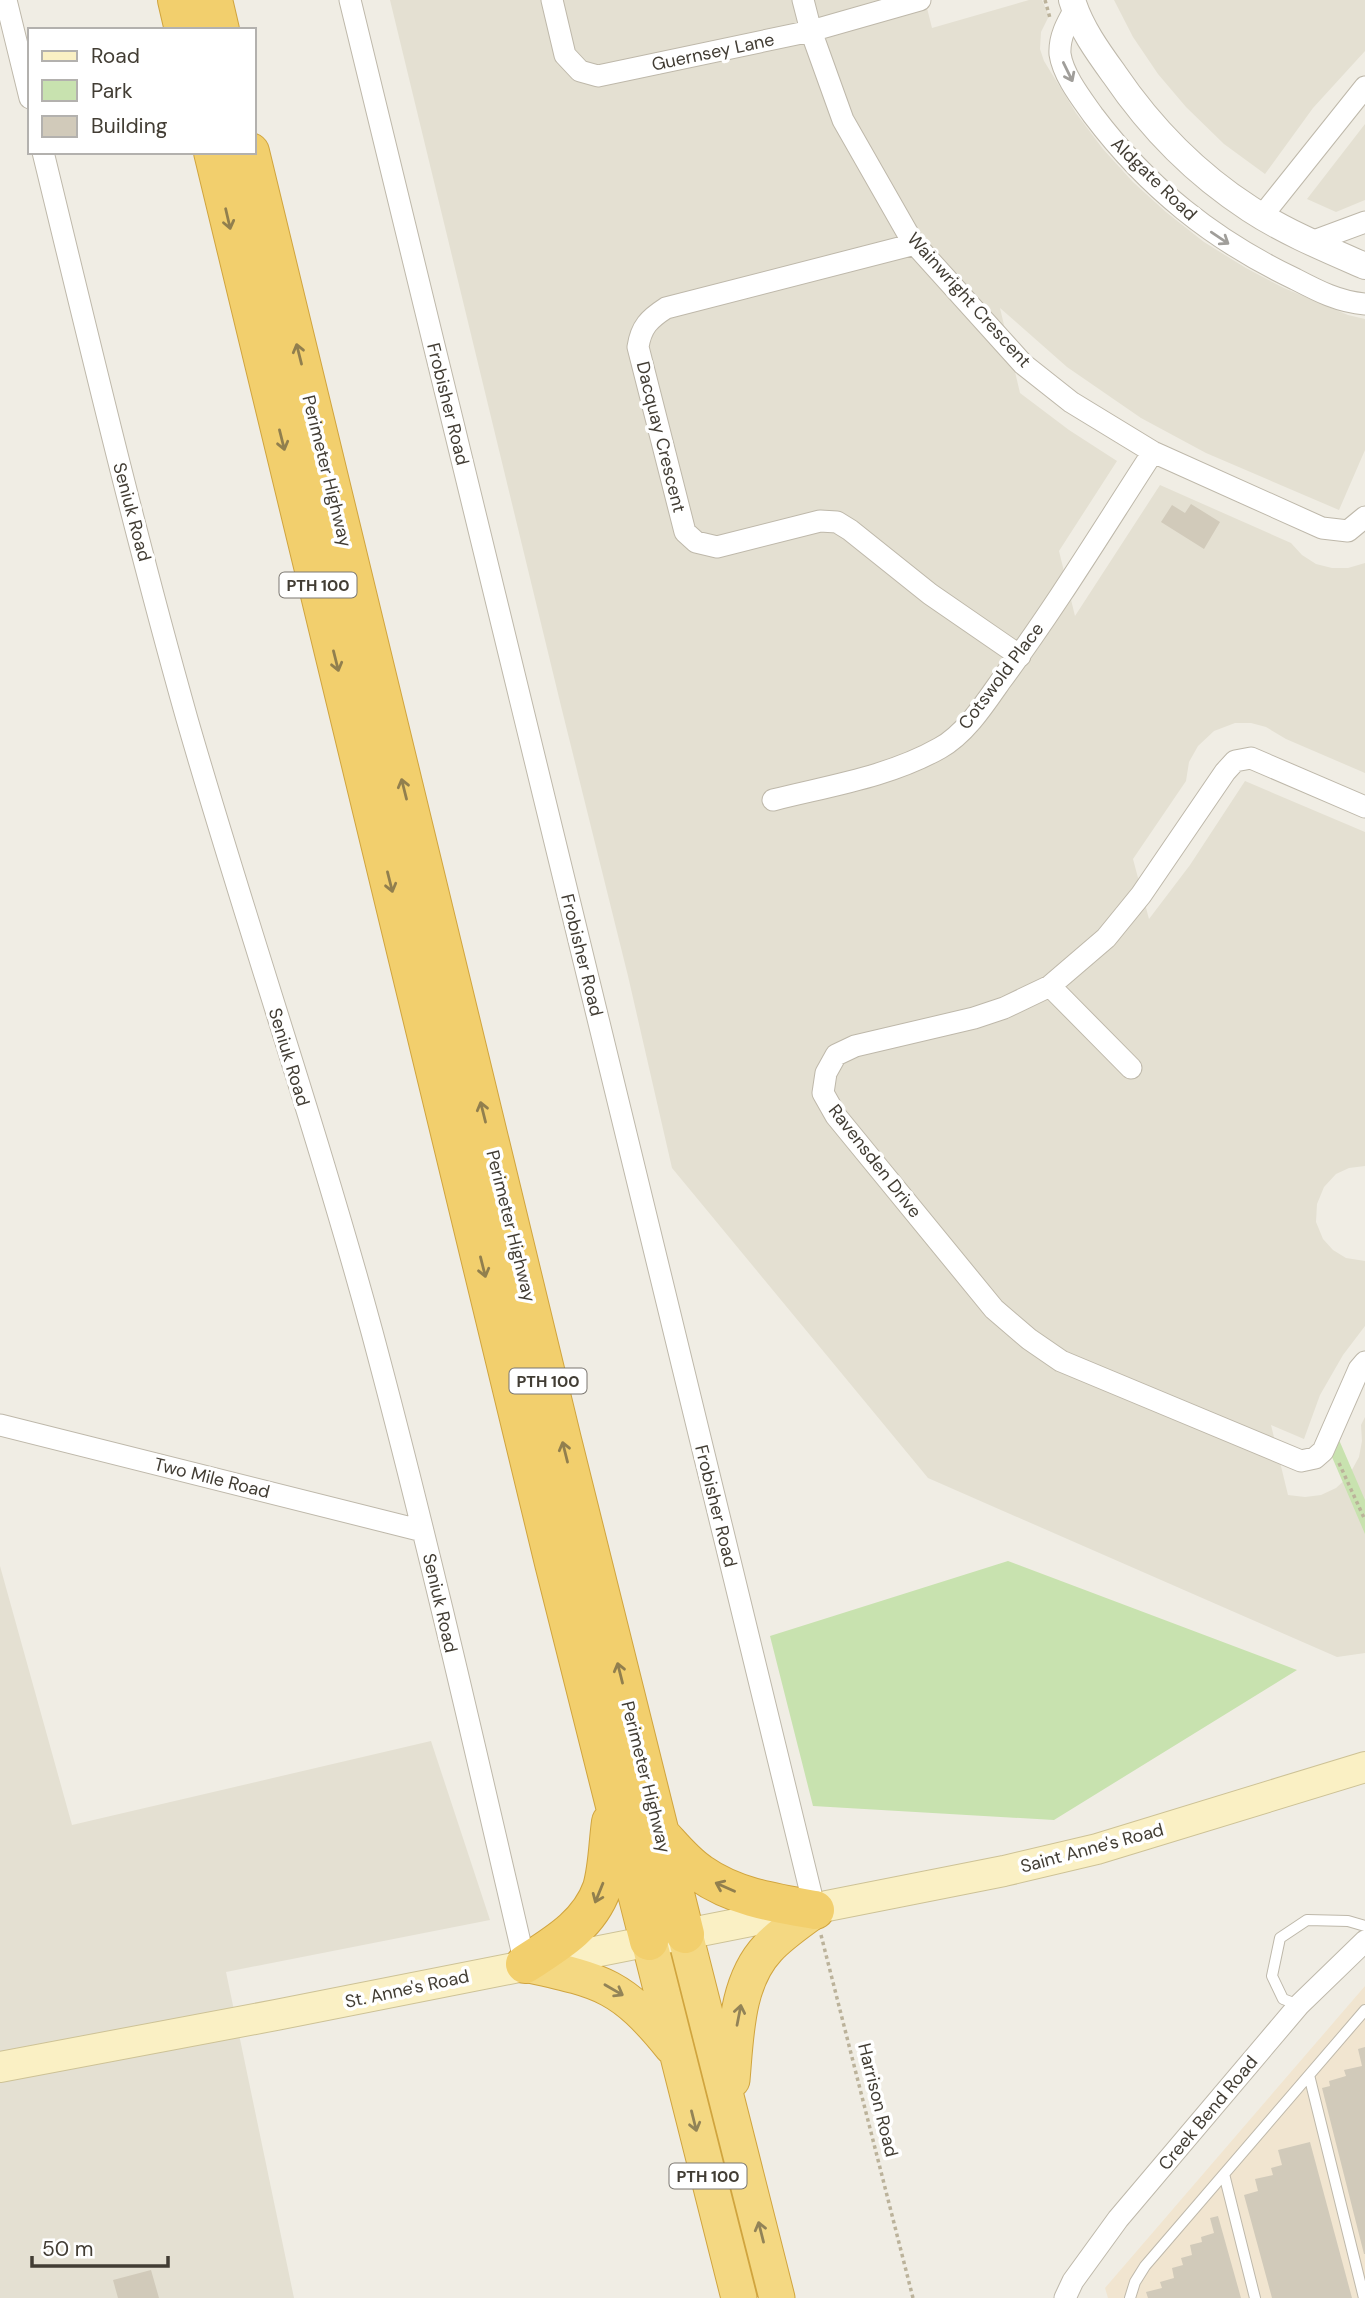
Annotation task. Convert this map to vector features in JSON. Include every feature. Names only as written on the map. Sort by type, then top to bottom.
[{"type":"highway","points":[[177,0],[184,28]]},
{"type":"highway","points":[[213,0],[220,28]]},
{"type":"highway","name":"Perimeter Highway","points":[[213,154],[614,1802],[730,2107],[777,2298]]},
{"type":"highway","name":"Perimeter Highway","points":[[250,154],[660,1834],[677,2054],[739,2298]]},
{"type":"highway","points":[[525,1964],[567,1937],[585,1918],[597,1899],[605,1873],[614,1802]]},
{"type":"highway","points":[[660,1834],[698,1872],[722,1886],[761,1901],[814,1910]]},
{"type":"highway","points":[[730,2107],[737,2024],[752,1973],[768,1949],[814,1910]]},
{"type":"highway","points":[[525,1964],[592,1980],[620,1994],[650,2020],[677,2054]]},
{"type":"main road","name":"Saint Anne's Road","points":[[814,1910],[1082,1853],[1365,1767]]},
{"type":"main road","name":"St. Anne's Road","points":[[0,2067],[814,1910]]},
{"type":"street","points":[[6,0],[28,90]]},
{"type":"street","name":"Frobisher Road","points":[[350,0],[814,1910]]},
{"type":"street","name":"Guernsey Lane","points":[[552,0],[565,55],[580,71],[598,76],[811,31],[920,0]]},
{"type":"street","name":"Wainwright Crescent","points":[[803,0],[811,31],[844,120],[915,244],[1023,364],[1071,402],[1153,452],[1322,528],[1348,531],[1365,517]]},
{"type":"street","name":"Aldgate Road","points":[[1074,4],[1097,50],[1150,124],[1216,185],[1262,216],[1365,266]]},
{"type":"street","name":"Aldgate Road","points":[[1074,4],[1061,40],[1060,55],[1064,68],[1080,97],[1136,166],[1189,216],[1253,259],[1331,297],[1365,304]]},
{"type":"street","points":[[1262,216],[1365,87]]},
{"type":"street","name":"Seniuk Road","points":[[43,154],[118,459],[183,705],[370,1326],[423,1531],[525,1964]]},
{"type":"street","points":[[1311,242],[1365,222]]},
{"type":"street","name":"Dacquay Crescent","points":[[915,244],[666,308],[650,318],[640,332],[638,347],[685,532],[696,542],[717,547],[820,521],[837,522],[930,594],[1020,656]]},
{"type":"street","name":"Cotswold Place","points":[[773,800],[884,772],[943,747],[964,728],[1020,656],[1153,452]]},
{"type":"street","name":"Ravensden Drive","points":[[1365,807],[1251,758],[1236,761],[1225,772],[1141,895],[1105,938],[1050,985],[1004,1008],[974,1018],[855,1046],[836,1055],[826,1073],[823,1093],[836,1116],[994,1309],[1029,1339],[1061,1361],[1301,1461],[1315,1458],[1322,1451],[1359,1369],[1365,1362]]},
{"type":"street","points":[[1050,985],[1131,1068]]},
{"type":"street","name":"Two Mile Road","points":[[0,1425],[423,1531]]},
{"type":"street","name":"Creek Bend Road","points":[[1065,2298],[1073,2281],[1118,2219],[1300,2005],[1365,1941]]},
{"type":"lane","points":[[1300,2005],[1283,1999],[1272,1976],[1280,1938],[1307,1920],[1348,1921],[1365,1926]]},
{"type":"lane","points":[[1130,2298],[1135,2282],[1145,2266],[1365,2010]]},
{"type":"lane","points":[[1309,2075],[1364,2298]]},
{"type":"lane","points":[[1224,2174],[1255,2298]]},
{"type":"path","points":[[1328,1438],[1365,1520]]},
{"type":"path","name":"Harrison Road","points":[[814,1910],[914,2298]]},
{"type":"shaded area","points":[[390,0],[925,0],[932,28],[1029,0],[1042,0],[1049,16],[1041,32],[1040,49],[1044,61],[1076,113],[1103,149],[1133,182],[1204,242],[1246,268],[1284,288],[1348,315],[1365,319],[1365,450],[1339,510],[1206,453],[1141,418],[1067,367],[1000,308],[1020,393],[1069,430],[1117,461],[1059,551],[1075,616],[1160,485],[1291,543],[1302,555],[1316,564],[1348,568],[1365,563],[1365,773],[1286,739],[1266,727],[1235,723],[1214,731],[1198,746],[1189,762],[1186,781],[1133,859],[1149,919],[1190,865],[1245,781],[1365,832],[1365,1166],[1349,1168],[1336,1174],[1324,1187],[1317,1204],[1316,1222],[1323,1239],[1333,1250],[1346,1258],[1365,1261],[1365,1326],[1343,1355],[1320,1395],[1304,1439],[1271,1425],[1288,1495],[1305,1497],[1321,1495],[1336,1488],[1348,1477],[1359,1457],[1361,1425],[1365,1417],[1365,1653],[1337,1657],[928,1478],[672,1168],[628,976]]},
{"type":"shaded area","points":[[1114,0],[1365,0],[1365,51],[1313,108],[1265,174],[1224,144],[1186,107],[1158,74],[1133,37]]},
{"type":"shaded area","points":[[1365,124],[1365,200],[1336,212],[1307,199]]},
{"type":"shaded area","points":[[0,1566],[72,1825],[431,1741],[490,1920],[226,1972],[294,2298],[0,2298]]},
{"type":"shaded area","points":[[1365,1986],[1365,2298],[1108,2298],[1105,2288]]},
{"type":"green space","points":[[1333,1426],[1365,1500],[1365,1534],[1326,1443]]},
{"type":"green space","points":[[1008,1561],[1297,1670],[1054,1820],[813,1806],[770,1636]]},
{"type":"building","points":[[1191,504],[1220,522],[1204,549],[1161,522],[1172,505],[1185,513]]},
{"type":"building","points":[[1365,2047],[1364,2254],[1322,2088],[1330,2086],[1329,2081],[1346,2076],[1344,2070],[1362,2066],[1358,2049]]},
{"type":"building","points":[[1310,2142],[1352,2298],[1272,2298],[1244,2195],[1258,2191],[1255,2179],[1273,2175],[1271,2168],[1282,2165],[1278,2150]]},
{"type":"building","points":[[1218,2216],[1241,2298],[1148,2298],[1146,2292],[1162,2288],[1160,2282],[1174,2278],[1172,2268],[1183,2265],[1181,2258],[1192,2255],[1190,2245],[1202,2242],[1201,2237],[1214,2233],[1210,2218]]},
{"type":"building","points":[[151,2270],[159,2298],[118,2298],[113,2280]]}]
